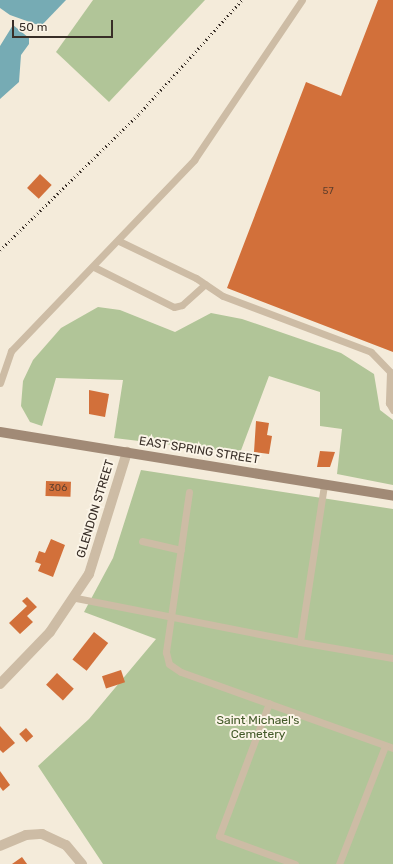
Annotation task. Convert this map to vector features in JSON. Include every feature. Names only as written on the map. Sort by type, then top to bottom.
[{"type":"main road","name":"EAST SPRING STREET","points":[[0,432],[393,496]]},
{"type":"street","name":"GLENDON STREET","points":[[0,684],[37,647],[76,598],[100,548],[127,452]]},
{"type":"street","points":[[0,846],[26,835],[42,834],[66,845],[82,864]]},
{"type":"lane","points":[[0,383],[11,351],[119,241],[194,160],[302,0]]},
{"type":"lane","points":[[119,241],[205,284],[223,296],[371,352],[390,372],[389,403],[393,410]]},
{"type":"lane","points":[[94,266],[174,307],[182,305],[205,284]]},
{"type":"lane","points":[[300,642],[324,485]]},
{"type":"lane","points":[[189,492],[170,619],[166,658],[174,668],[393,748]]},
{"type":"lane","points":[[142,541],[181,550]]},
{"type":"lane","points":[[76,598],[170,619],[393,658]]},
{"type":"lane","points":[[269,703],[219,836],[295,864]]},
{"type":"lane","points":[[339,864],[385,746]]},
{"type":"green space","points":[[93,0],[205,0],[109,102],[56,52]]},
{"type":"green space","points":[[98,307],[120,310],[175,332],[211,313],[242,319],[341,353],[374,374],[380,410],[393,420],[393,485],[337,474],[342,429],[320,426],[320,392],[269,376],[240,453],[114,438],[123,380],[56,378],[42,426],[30,422],[21,406],[23,381],[33,360],[61,328]]},
{"type":"green space","name":"Saint Michael's Cemetery","points":[[141,470],[393,509],[393,864],[103,864],[38,766],[89,719],[156,639],[84,612],[113,558]]},
{"type":"water","points":[[0,0],[66,0],[41,26],[10,15],[0,8]]},
{"type":"water","points":[[13,25],[29,38],[29,44],[21,55],[19,82],[0,99],[0,46]]},
{"type":"building","points":[[378,0],[393,0],[393,352],[227,288],[306,82],[341,96]]},
{"type":"building","points":[[40,174],[52,185],[39,199],[27,188]]},
{"type":"building","points":[[89,390],[109,394],[105,417],[89,414]]},
{"type":"building","points":[[256,421],[269,423],[267,435],[272,436],[269,454],[254,452]]},
{"type":"building","points":[[320,451],[335,452],[330,467],[317,467]]},
{"type":"building","points":[[46,481],[71,482],[70,497],[45,496]]},
{"type":"building","points":[[51,539],[65,545],[53,577],[38,571],[41,564],[35,562],[39,551],[45,553]]},
{"type":"building","points":[[27,597],[37,607],[27,616],[33,622],[20,634],[9,623],[27,606],[22,601]]},
{"type":"building","points":[[94,632],[108,643],[87,671],[72,660]]},
{"type":"building","points":[[121,670],[125,682],[106,689],[102,676]]},
{"type":"building","points":[[57,673],[74,689],[63,700],[46,685]]},
{"type":"building","points":[[0,726],[15,743],[3,753],[0,750]]},
{"type":"building","points":[[26,728],[33,736],[26,742],[19,734]]},
{"type":"building","points":[[0,771],[10,785],[3,791],[0,787]]},
{"type":"building","points":[[22,857],[27,864],[12,864]]},
{"type":"railway","points":[[0,250],[139,114],[242,0]]}]
